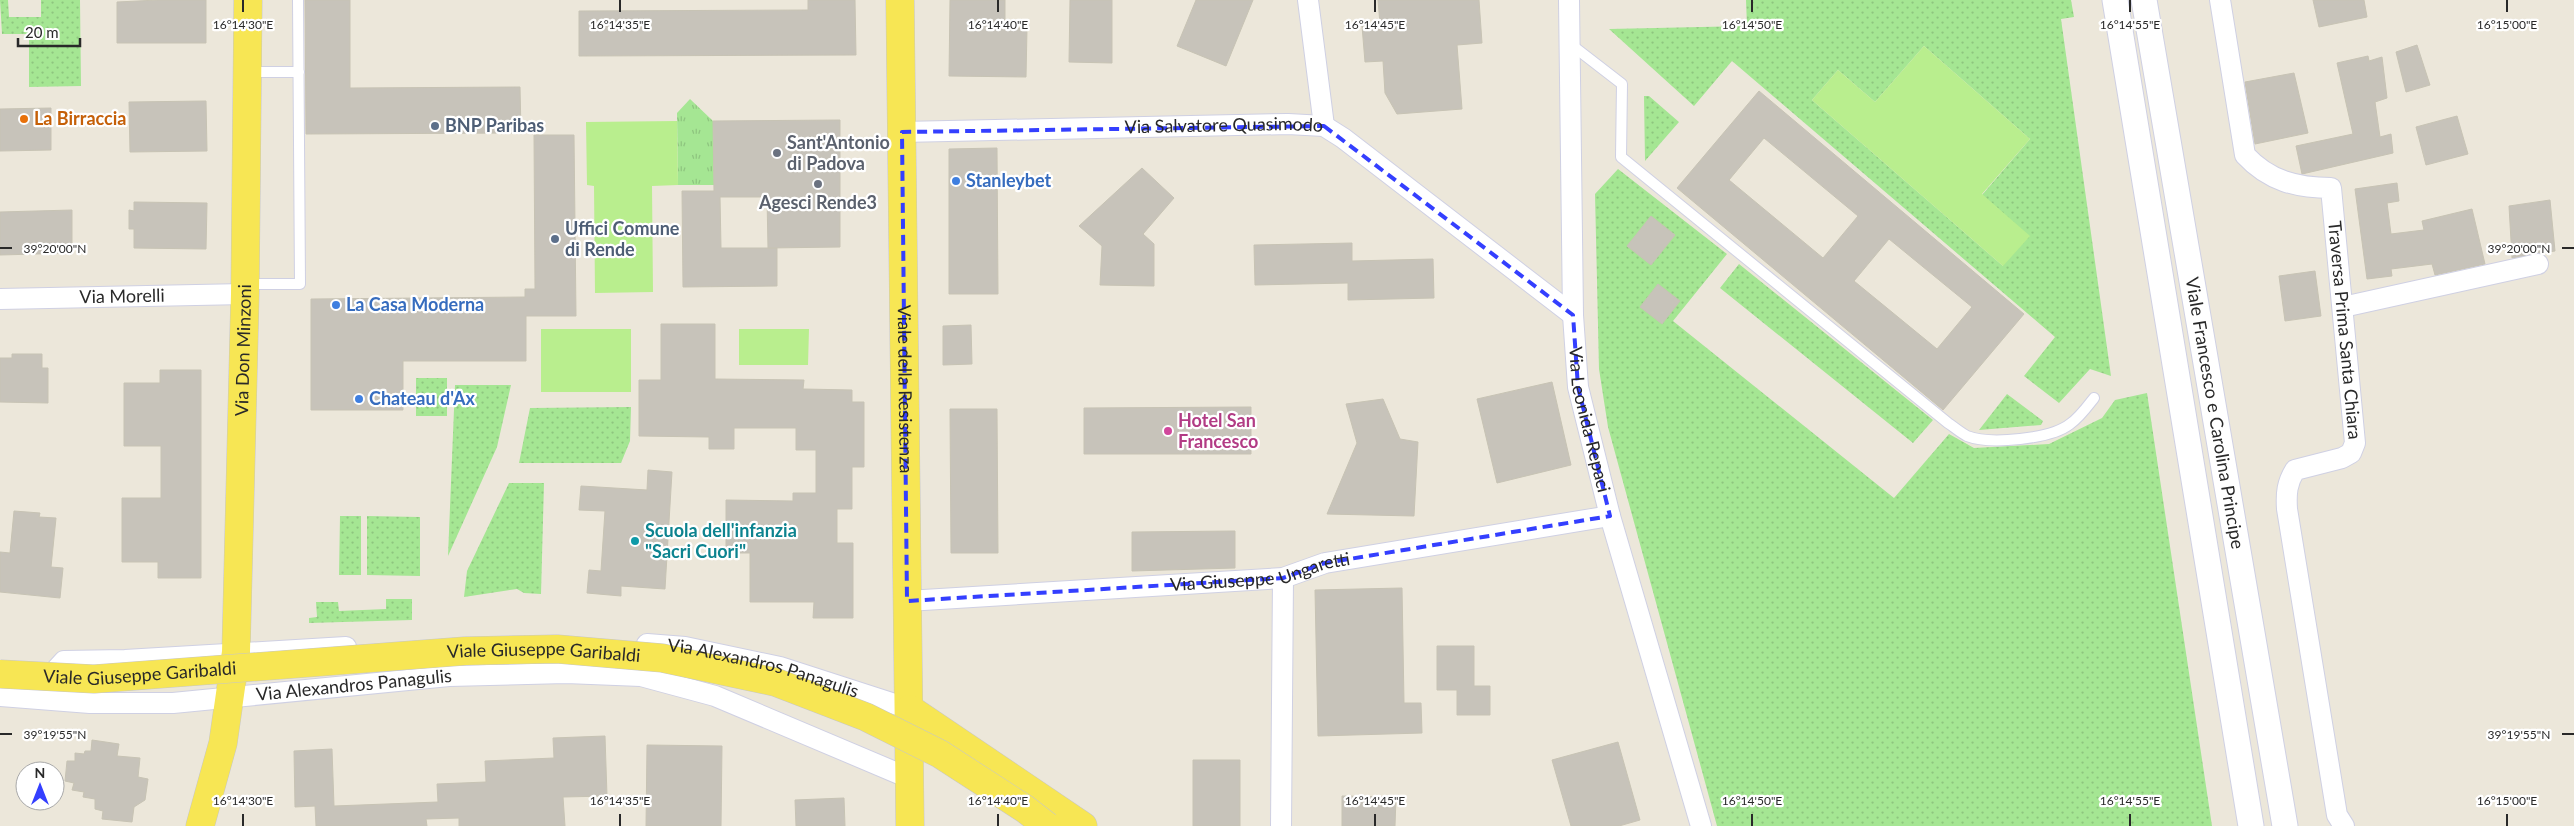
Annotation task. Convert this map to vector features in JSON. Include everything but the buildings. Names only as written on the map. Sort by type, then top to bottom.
[{"type":"main road","name":"Via Don Minzoni","points":[[200,826],[223,743],[236,652],[245,289],[248,0]]},
{"type":"main road","name":"Viale della Resistenza","points":[[900,0],[910,826]]},
{"type":"main road","name":"Viale Giuseppe Garibaldi","points":[[0,674],[94,679],[465,651],[558,649],[662,658],[775,682],[866,717],[940,754],[1025,809],[1047,826]]},
{"type":"main road","points":[[910,709],[1083,826]]},
{"type":"street","points":[[1308,0],[1324,126]]},
{"type":"street","name":"Via Leonida Repaci","points":[[1569,0],[1573,315],[1578,387],[1610,516],[1702,826]]},
{"type":"street","name":"Viale Francesco e Carolina Principe","points":[[2115,0],[2251,826]]},
{"type":"street","name":"Viale Francesco e Carolina Principe","points":[[2144,0],[2285,826]]},
{"type":"street","name":"Traversa Prima Santa Chiara","points":[[2220,0],[2244,155],[2256,167],[2276,179],[2296,186],[2332,188],[2355,443],[2351,453],[2342,458],[2295,470],[2288,480],[2286,491],[2287,509],[2337,815],[2344,826]]},
{"type":"street","name":"Via Salvatore Quasimodo","points":[[902,132],[1279,124],[1324,126],[1343,138],[1573,315]]},
{"type":"street","points":[[2343,307],[2538,264]]},
{"type":"street","name":"Via Morelli","points":[[0,299],[245,289]]},
{"type":"street","name":"Via Giuseppe Ungaretti","points":[[907,601],[1283,578],[1325,563],[1610,516]]},
{"type":"street","points":[[1282,826],[1283,578]]},
{"type":"street","name":"Via Alexandros Panagulis","points":[[30,698],[64,661],[125,660],[236,652],[566,637],[667,646],[780,667],[910,709]]},
{"type":"street","name":"Via Alexandros Panagulis","points":[[0,696],[90,703],[174,703],[449,676],[566,673],[641,676],[715,696],[909,778]]},
{"type":"lane","points":[[245,289],[300,284],[298,0]]},
{"type":"lane","points":[[1569,43],[1622,84],[1621,158],[1948,423],[1967,436],[1984,439],[2010,439],[2058,431],[2071,424],[2094,398]]},
{"type":"lane","points":[[247,72],[299,72]]},
{"type":"highlighted area","points":[[1324,126],[1573,315],[1578,387],[1610,516],[1325,563],[1283,578],[907,601],[902,132]]},
{"type":"green space","points":[[0,0],[8,0],[9,17],[41,17],[41,0],[80,0],[81,86],[29,87],[29,34],[2,34]]},
{"type":"green space","points":[[1746,0],[2071,0],[2074,17],[2061,19],[2111,376],[2090,369],[2059,403],[2024,376],[2055,337],[1732,61],[1694,106],[1609,29],[1747,26]],"holes":[[[1924,46],[2030,139],[1982,195],[2003,266],[1812,100],[1838,70],[1875,102]]]},
{"type":"green space","points":[[1924,46],[2030,139],[1982,194],[2030,236],[2003,266],[1812,100],[1838,70],[1875,102]]},
{"type":"green space","points":[[1644,96],[1649,96],[1679,122],[1645,161]]},
{"type":"green space","points":[[690,99],[713,121],[714,185],[678,185],[677,113]]},
{"type":"green space","points":[[677,121],[678,185],[652,186],[653,292],[595,293],[594,186],[587,185],[586,122]]},
{"type":"green space","points":[[1618,169],[1727,254],[1673,321],[1894,498],[1949,434],[1974,448],[2049,444],[2102,418],[2115,400],[2147,393],[2212,826],[1717,826],[1608,427],[1599,369],[1595,194]]},
{"type":"green space","points":[[1739,264],[1933,420],[1913,443],[1720,288]]},
{"type":"green space","points":[[541,329],[631,329],[631,392],[541,392]]},
{"type":"green space","points":[[739,329],[809,329],[808,365],[739,365]]},
{"type":"green space","points":[[416,378],[447,378],[447,416],[416,416]]},
{"type":"green space","points":[[455,385],[511,385],[497,447],[448,556]]},
{"type":"green space","points":[[2007,394],[2043,421],[2041,425],[1979,430]]},
{"type":"green space","points":[[631,407],[630,441],[621,463],[519,463],[530,408]]},
{"type":"green space","points":[[509,483],[544,483],[541,594],[524,593],[517,589],[464,597],[467,571]]},
{"type":"green space","points":[[340,516],[361,516],[361,575],[339,575]]},
{"type":"green space","points":[[367,516],[420,517],[420,576],[367,575]]},
{"type":"green space","points":[[386,599],[412,599],[412,620],[309,623],[309,618],[317,617],[316,602],[338,602],[339,611],[386,609]]},
{"type":"place","name":"La Birraccia","points":[[24,119]]},
{"type":"place","name":"BNP Paribas","points":[[435,126]]},
{"type":"place","name":"Sant'Antonio di Padova","points":[[777,153]]},
{"type":"place","name":"Stanleybet","points":[[956,181]]},
{"type":"place","name":"Agesci Rende3","points":[[818,184]]},
{"type":"place","name":"Uffici Comune di Rende","points":[[555,239]]},
{"type":"place","name":"La Casa Moderna","points":[[336,305]]},
{"type":"place","name":"Chateau d'Ax","points":[[359,399]]},
{"type":"place","name":"Hotel San Francesco","points":[[1168,431]]},
{"type":"place","name":"Scuola dell'infanzia \"Sacri Cuori\"","points":[[635,541]]}]
